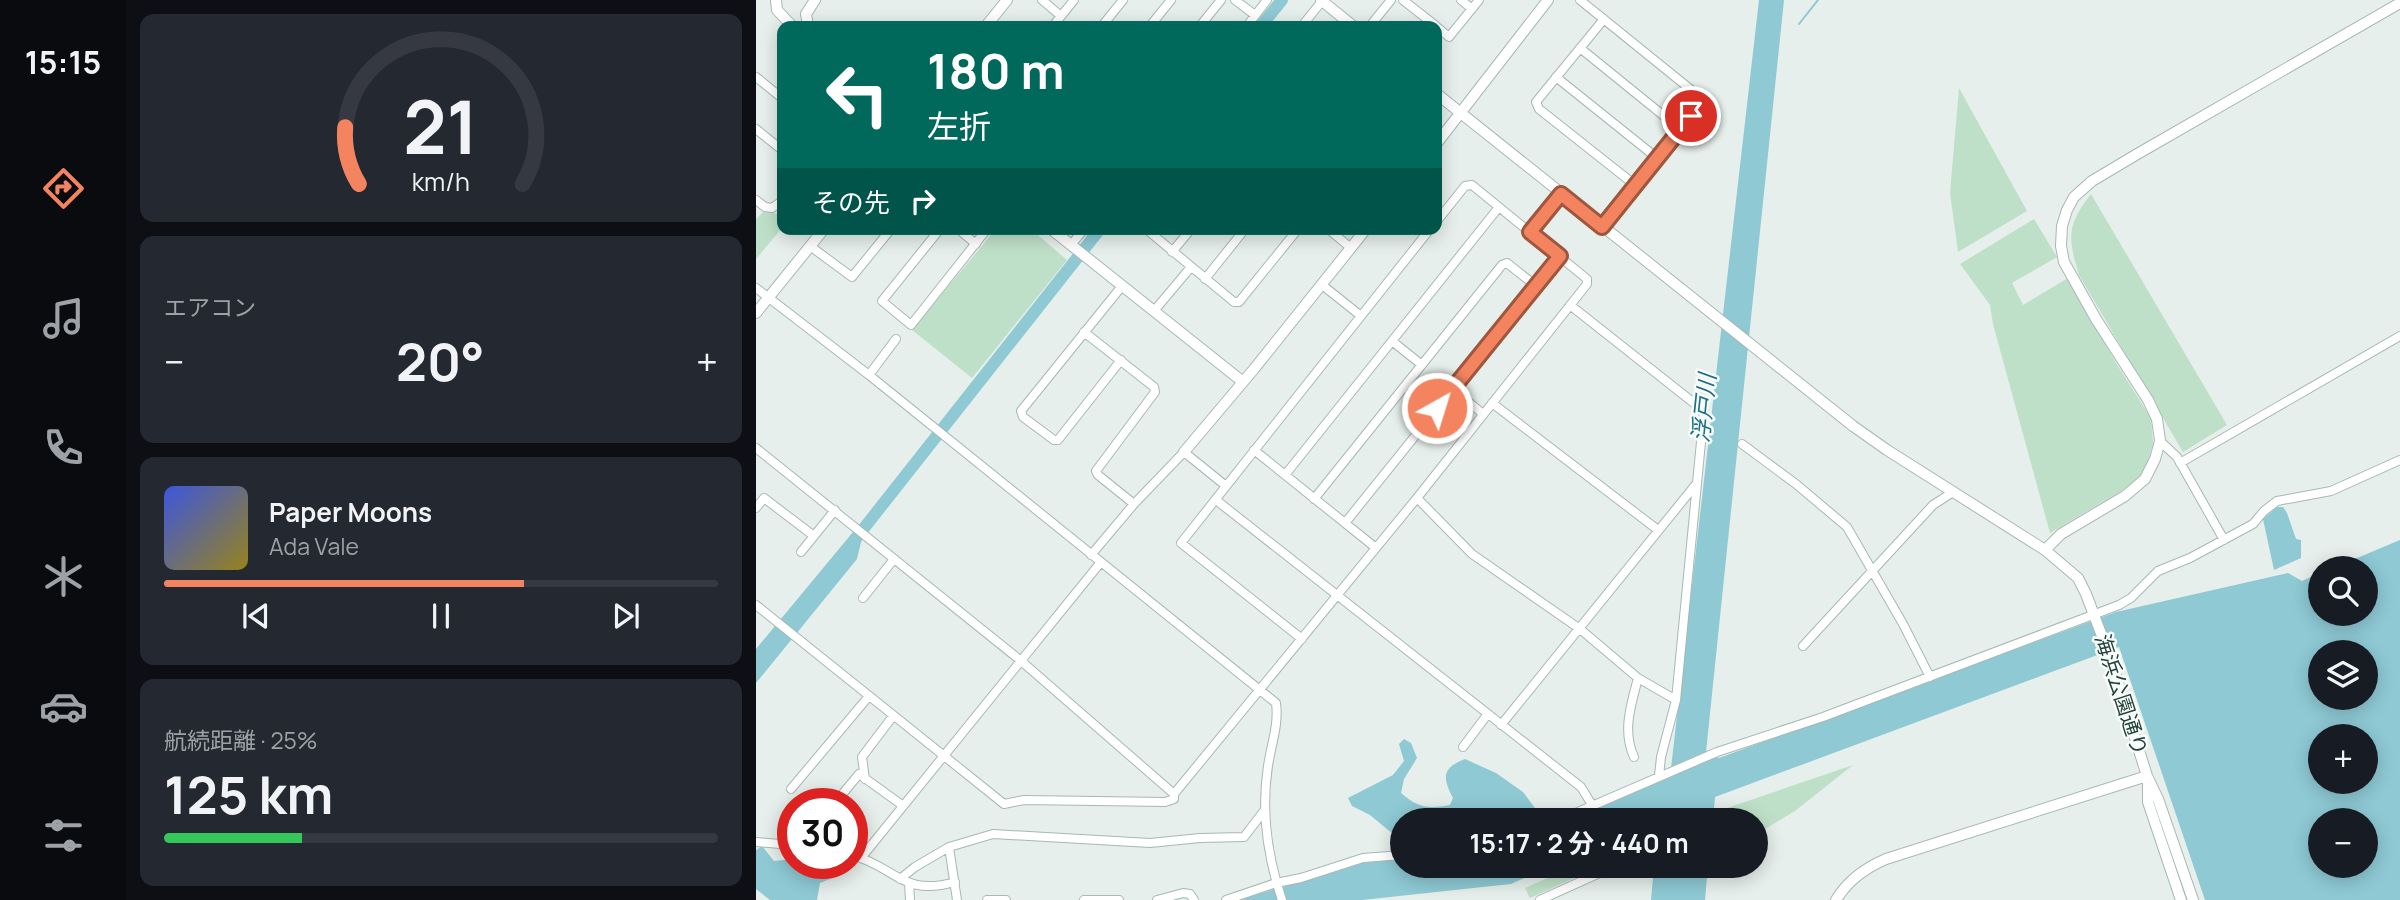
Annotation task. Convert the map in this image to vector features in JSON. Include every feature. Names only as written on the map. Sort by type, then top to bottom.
[{"type":"street","points":[[776,0],[777,10],[786,21]]},
{"type":"street","points":[[794,21],[806,14],[815,0]]},
{"type":"street","points":[[990,21],[1007,0]]},
{"type":"street","points":[[1042,0],[1061,16]]},
{"type":"street","points":[[1057,21],[1074,0]]},
{"type":"street","points":[[1106,21],[1124,0]]},
{"type":"street","points":[[1154,21],[1171,0]]},
{"type":"street","points":[[1204,21],[1221,0]]},
{"type":"street","points":[[1235,0],[1255,15]]},
{"type":"street","points":[[1251,21],[1267,0]]},
{"type":"street","points":[[1374,21],[1391,0]]},
{"type":"street","points":[[1403,0],[1429,21]]},
{"type":"street","points":[[1461,0],[1472,9]]},
{"type":"street","points":[[1442,32],[1448,37],[1479,0]]},
{"type":"street","points":[[1442,137],[1548,0]]},
{"type":"street","points":[[1580,0],[1700,97],[1702,102],[1602,227]]},
{"type":"street","points":[[1306,21],[1322,1],[1347,21]]},
{"type":"street","points":[[2045,550],[2061,534],[2125,496],[2146,479],[2160,440],[2157,419],[2148,400],[2096,319],[2064,262],[2061,247],[2067,210],[2074,197],[2092,181],[2400,3]]},
{"type":"street","points":[[806,14],[807,21]]},
{"type":"street","points":[[1604,19],[1536,102],[1539,109],[1635,185]]},
{"type":"street","points":[[1580,48],[1680,130]]},
{"type":"street","points":[[756,77],[777,94]]},
{"type":"street","points":[[1556,77],[1657,158]]},
{"type":"street","name":"海浜公園通り","points":[[1442,97],[1853,426],[2045,550],[2078,578],[2110,657],[2147,776],[2158,799],[2193,900]]},
{"type":"street","points":[[756,129],[777,146]]},
{"type":"street","points":[[756,606],[1004,804],[1035,800],[1165,802],[1174,799],[1174,794],[1418,498],[1587,284],[1587,279],[1472,186],[1465,186],[1442,215]]},
{"type":"street","points":[[1530,232],[1561,194]]},
{"type":"street","points":[[756,200],[765,207],[772,208],[777,204]]},
{"type":"street","points":[[1284,475],[1499,207]]},
{"type":"street","points":[[756,313],[819,235]]},
{"type":"street","points":[[810,246],[852,277],[886,235]]},
{"type":"street","points":[[935,235],[882,301],[911,325],[983,235]]},
{"type":"street","points":[[965,235],[976,244]]},
{"type":"street","points":[[1058,235],[1243,382]]},
{"type":"street","points":[[1071,245],[1079,235]]},
{"type":"street","points":[[1153,235],[1234,302],[1239,302],[1293,235]]},
{"type":"street","points":[[1172,252],[1186,235]]},
{"type":"street","points":[[1205,279],[1240,235]]},
{"type":"street","points":[[1335,235],[1351,248]]},
{"type":"street","points":[[1091,555],[1134,504],[1184,452],[1361,235]]},
{"type":"street","points":[[1302,639],[1181,543],[1425,235]]},
{"type":"street","points":[[1345,523],[1560,256]]},
{"type":"street","points":[[1314,499],[1503,265],[1507,263],[1536,286]]},
{"type":"street","points":[[1154,311],[1191,267]]},
{"type":"street","points":[[1321,284],[1361,316]]},
{"type":"street","points":[[1121,360],[1058,440],[1054,440],[1023,417],[1021,411],[1122,286]]},
{"type":"street","points":[[756,288],[869,375],[1276,703],[1278,716],[1268,767],[1264,811],[1276,883],[1282,900]]},
{"type":"street","points":[[1570,305],[1704,411],[1676,700],[1661,757],[1659,776]]},
{"type":"street","points":[[1084,332],[1154,387],[1155,392],[1096,471],[1134,504]]},
{"type":"street","points":[[2180,463],[2400,336]]},
{"type":"street","points":[[869,375],[896,339]]},
{"type":"street","points":[[1392,341],[1422,365]]},
{"type":"street","points":[[1453,389],[1483,414]]},
{"type":"street","points":[[1492,403],[1658,530]]},
{"type":"street","points":[[2160,440],[2180,463],[2224,540]]},
{"type":"street","points":[[1742,444],[1796,484],[1847,527],[1930,677]]},
{"type":"street","points":[[756,448],[1020,660],[1174,794]]},
{"type":"street","points":[[1254,450],[1376,548]]},
{"type":"street","points":[[1184,452],[1226,486]]},
{"type":"street","points":[[1585,808],[1712,754],[1823,718],[2131,598],[2158,571],[2190,558],[2253,524],[2264,511],[2277,502],[2331,491],[2400,460]]},
{"type":"street","points":[[1501,725],[1697,483]]},
{"type":"street","points":[[1803,646],[1933,505],[1953,492]]},
{"type":"street","points":[[756,508],[764,498],[814,536]]},
{"type":"street","points":[[1418,498],[1472,554],[1580,629],[1638,678],[1676,700]]},
{"type":"street","points":[[1216,499],[1581,788],[1592,805]]},
{"type":"street","points":[[801,552],[835,510]]},
{"type":"street","points":[[863,598],[894,559]]},
{"type":"street","points":[[868,843],[1101,562]]},
{"type":"street","points":[[1634,757],[1627,736],[1630,708],[1638,678]]},
{"type":"street","points":[[792,788],[869,696]]},
{"type":"street","points":[[1463,747],[1487,715]]},
{"type":"street","points":[[865,779],[862,757],[893,716]]},
{"type":"street","points":[[847,788],[859,774],[902,805]]},
{"type":"street","points":[[1836,900],[1856,876],[1869,866],[1886,859],[2147,776]]},
{"type":"street","name":"海浜公園通り","points":[[2147,776],[2148,802],[2181,900]]},
{"type":"street","points":[[900,879],[948,848],[993,834],[1150,843],[1244,837],[1264,811]]},
{"type":"street","points":[[756,842],[777,844]]},
{"type":"street","points":[[948,848],[957,900]]},
{"type":"street","points":[[1226,900],[1363,859],[1390,856]]},
{"type":"street","points":[[868,863],[917,886],[936,887],[955,882]]},
{"type":"street","points":[[1540,900],[1589,878]]},
{"type":"street","points":[[909,883],[910,900]]},
{"type":"street","points":[[1157,900],[1183,893],[1190,894],[1194,900]]},
{"type":"street","points":[[987,900],[1006,900]]},
{"type":"street","points":[[1084,900],[1119,900]]},
{"type":"green space","points":[[1959,88],[2027,211],[1958,252],[1950,193]]},
{"type":"green space","points":[[2091,194],[2227,425],[2183,452],[2079,275],[2071,242],[2073,224]]},
{"type":"green space","points":[[763,212],[777,213],[777,234],[756,259],[756,219]]},
{"type":"green space","points":[[2034,219],[2057,257],[2012,283],[2023,305],[2068,278],[2151,418],[2153,443],[2144,474],[2126,488],[2050,533],[1990,305],[1960,264]]},
{"type":"green space","points":[[991,235],[1038,235],[1067,260],[972,378],[912,330]]},
{"type":"green space","points":[[1853,765],[1795,811],[1768,827],[1768,808],[1727,808]]},
{"type":"green space","points":[[1547,878],[1574,878],[1530,898],[1525,888]]},
{"type":"water","points":[[1759,0],[1784,0],[1706,752],[1719,758],[2116,612],[2288,573],[2302,581],[2308,578],[2308,626],[2378,626],[2378,556],[2362,556],[2400,540],[2400,900],[2205,900],[2119,647],[1715,797],[1714,808],[1599,808],[1670,777]]},
{"type":"water","points":[[2277,507],[2283,507],[2296,539],[2301,540],[2301,558],[2274,570],[2263,519]]},
{"type":"water","points":[[853,532],[862,538],[857,559],[756,683],[756,649]]},
{"type":"water","points":[[1404,739],[1411,743],[1417,758],[1404,779],[1401,793],[1413,802],[1429,807],[1450,805],[1453,798],[1446,774],[1457,762],[1465,759],[1496,773],[1523,792],[1535,808],[1390,808],[1390,832],[1370,815],[1352,806],[1348,798],[1393,775],[1404,761],[1399,744]]},
{"type":"water","points":[[762,846],[774,861],[777,861],[777,879],[830,879],[820,883],[817,900],[770,900],[756,889],[756,850]]},
{"type":"water","points":[[1390,860],[1390,878],[1524,878],[1511,884],[1362,900],[1239,900],[1362,863]]},
{"type":"water","points":[[1653,878],[1707,878],[1705,900],[1651,900]]},
{"type":"waterway","points":[[1265,21],[1282,0]]},
{"type":"waterway","points":[[1799,24],[1818,0]]},
{"type":"waterway","points":[[853,542],[1095,235]]},
{"type":"route","points":[[1437,408],[1560,256],[1530,232],[1561,194],[1602,227],[1691,116]]},
{"type":"water label","name":"浮戸川","points":[[1704,408]]}]
